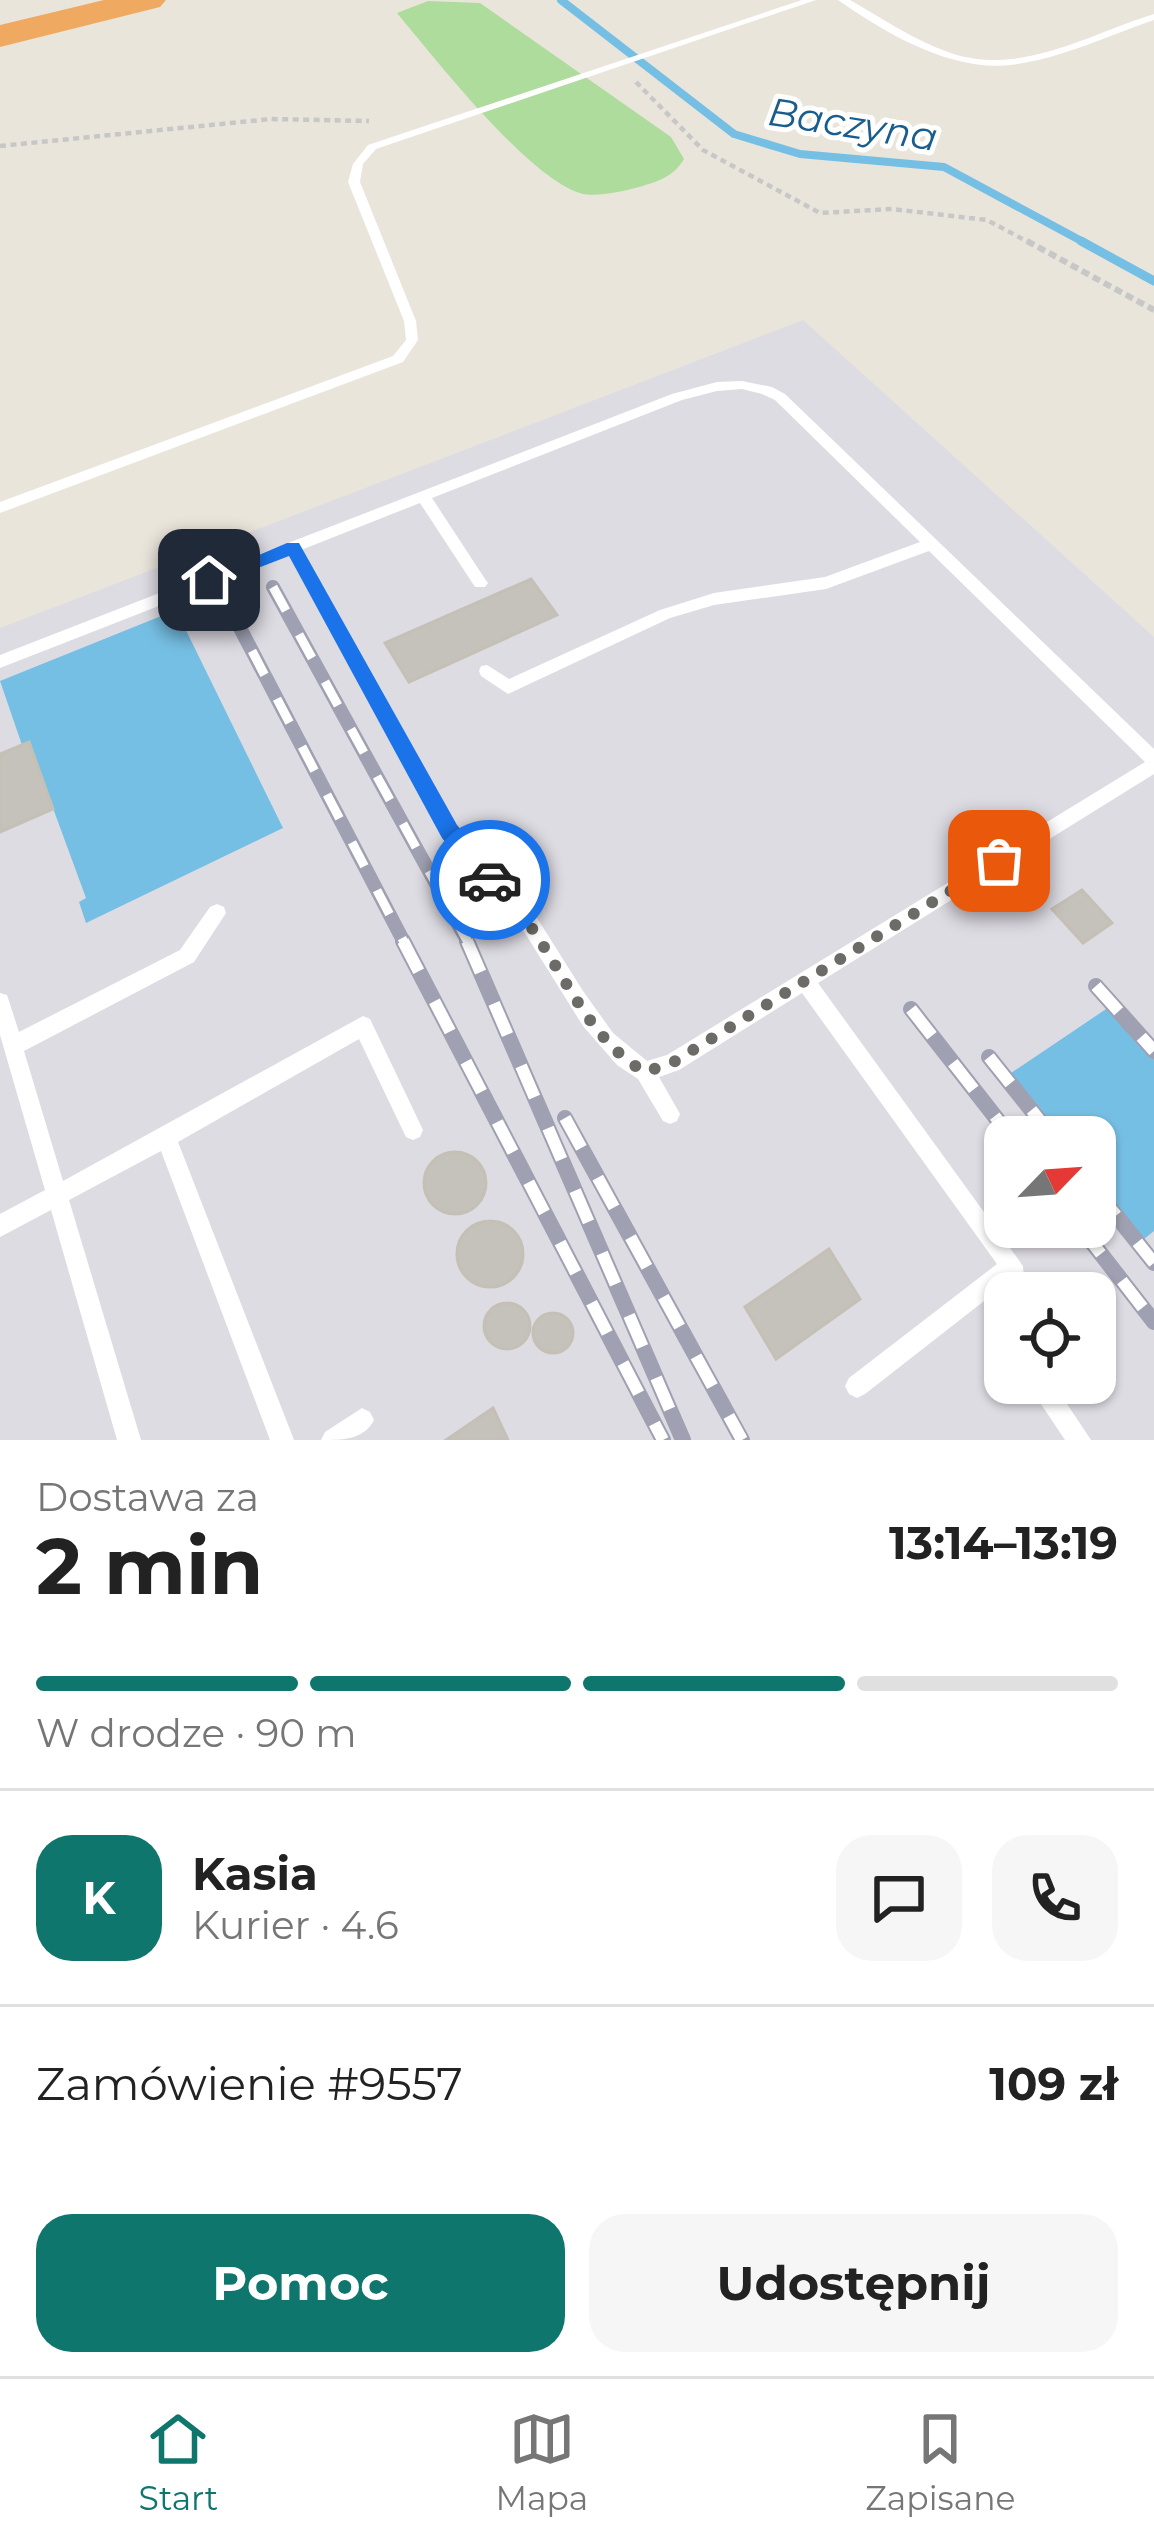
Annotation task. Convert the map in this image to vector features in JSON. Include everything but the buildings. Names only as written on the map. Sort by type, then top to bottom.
[{"type":"highway","points":[[0,4],[15,0]]},
{"type":"highway","points":[[0,36],[148,0]]},
{"type":"lane","points":[[0,508],[398,358],[412,340],[410,321],[355,182],[358,164],[388,139],[811,0]]},
{"type":"lane","points":[[843,0],[945,54],[986,64],[1021,59],[1154,17]]},
{"type":"lane","points":[[0,662],[677,397],[722,383],[761,386],[780,397],[1154,762],[672,1063],[645,1072]]},
{"type":"lane","points":[[423,496],[480,583]]},
{"type":"lane","points":[[487,671],[508,687],[664,614],[714,599],[826,583],[931,544]]},
{"type":"lane","points":[[293,548],[449,832],[479,870],[516,902],[614,1055],[645,1072],[670,1114]]},
{"type":"lane","points":[[13,1046],[187,956],[217,914]]},
{"type":"lane","points":[[805,981],[1012,1272]]},
{"type":"lane","points":[[0,1002],[129,1440]]},
{"type":"lane","points":[[0,1226],[363,1027],[413,1130]]},
{"type":"lane","points":[[166,1137],[282,1440]]},
{"type":"lane","points":[[857,1386],[1012,1267]]},
{"type":"lane","points":[[1054,1404],[1079,1440]]},
{"type":"lane","points":[[333,1440],[362,1420]]},
{"type":"path","points":[[621,64],[703,150],[748,179],[820,213],[892,209],[987,220],[1154,310]]},
{"type":"path","points":[[0,146],[271,118],[375,121]]},
{"type":"shaded area","points":[[803,320],[1154,637],[1154,1440],[0,1440],[0,628]]},
{"type":"green space","points":[[428,1],[480,3],[671,137],[684,159],[665,178],[619,192],[583,194],[561,184],[484,115],[397,13]]},
{"type":"water","points":[[176,610],[283,828],[86,923],[79,902],[86,898],[29,743],[22,745],[0,681]]},
{"type":"water","points":[[1118,1001],[1154,1041],[1154,1231],[1144,1239],[1116,1204],[1116,1116],[1045,1116],[1011,1073]]},
{"type":"waterway","name":"Baczyna","points":[[561,0],[734,134],[800,154],[944,167],[1087,244]]},
{"type":"waterway","name":"Baczyna","points":[[1081,241],[1154,281]]},
{"type":"railway","points":[[273,587],[469,944]]},
{"type":"railway","points":[[227,603],[405,944]]},
{"type":"railway","points":[[403,941],[663,1440]]},
{"type":"railway","points":[[467,941],[683,1440]]},
{"type":"railway","points":[[1096,986],[1154,1051]]},
{"type":"railway","points":[[911,1009],[995,1116]]},
{"type":"railway","points":[[989,1057],[1036,1116]]},
{"type":"railway","points":[[565,1118],[742,1440]]},
{"type":"railway","points":[[1116,1215],[1154,1263]]},
{"type":"railway","points":[[1096,1248],[1154,1322]]},
{"type":"way so far","points":[[490,880],[516,902],[541,936],[614,1055],[645,1072],[672,1063],[999,861]]},
{"type":"route","points":[[209,580],[293,548],[449,832],[490,880]]}]
